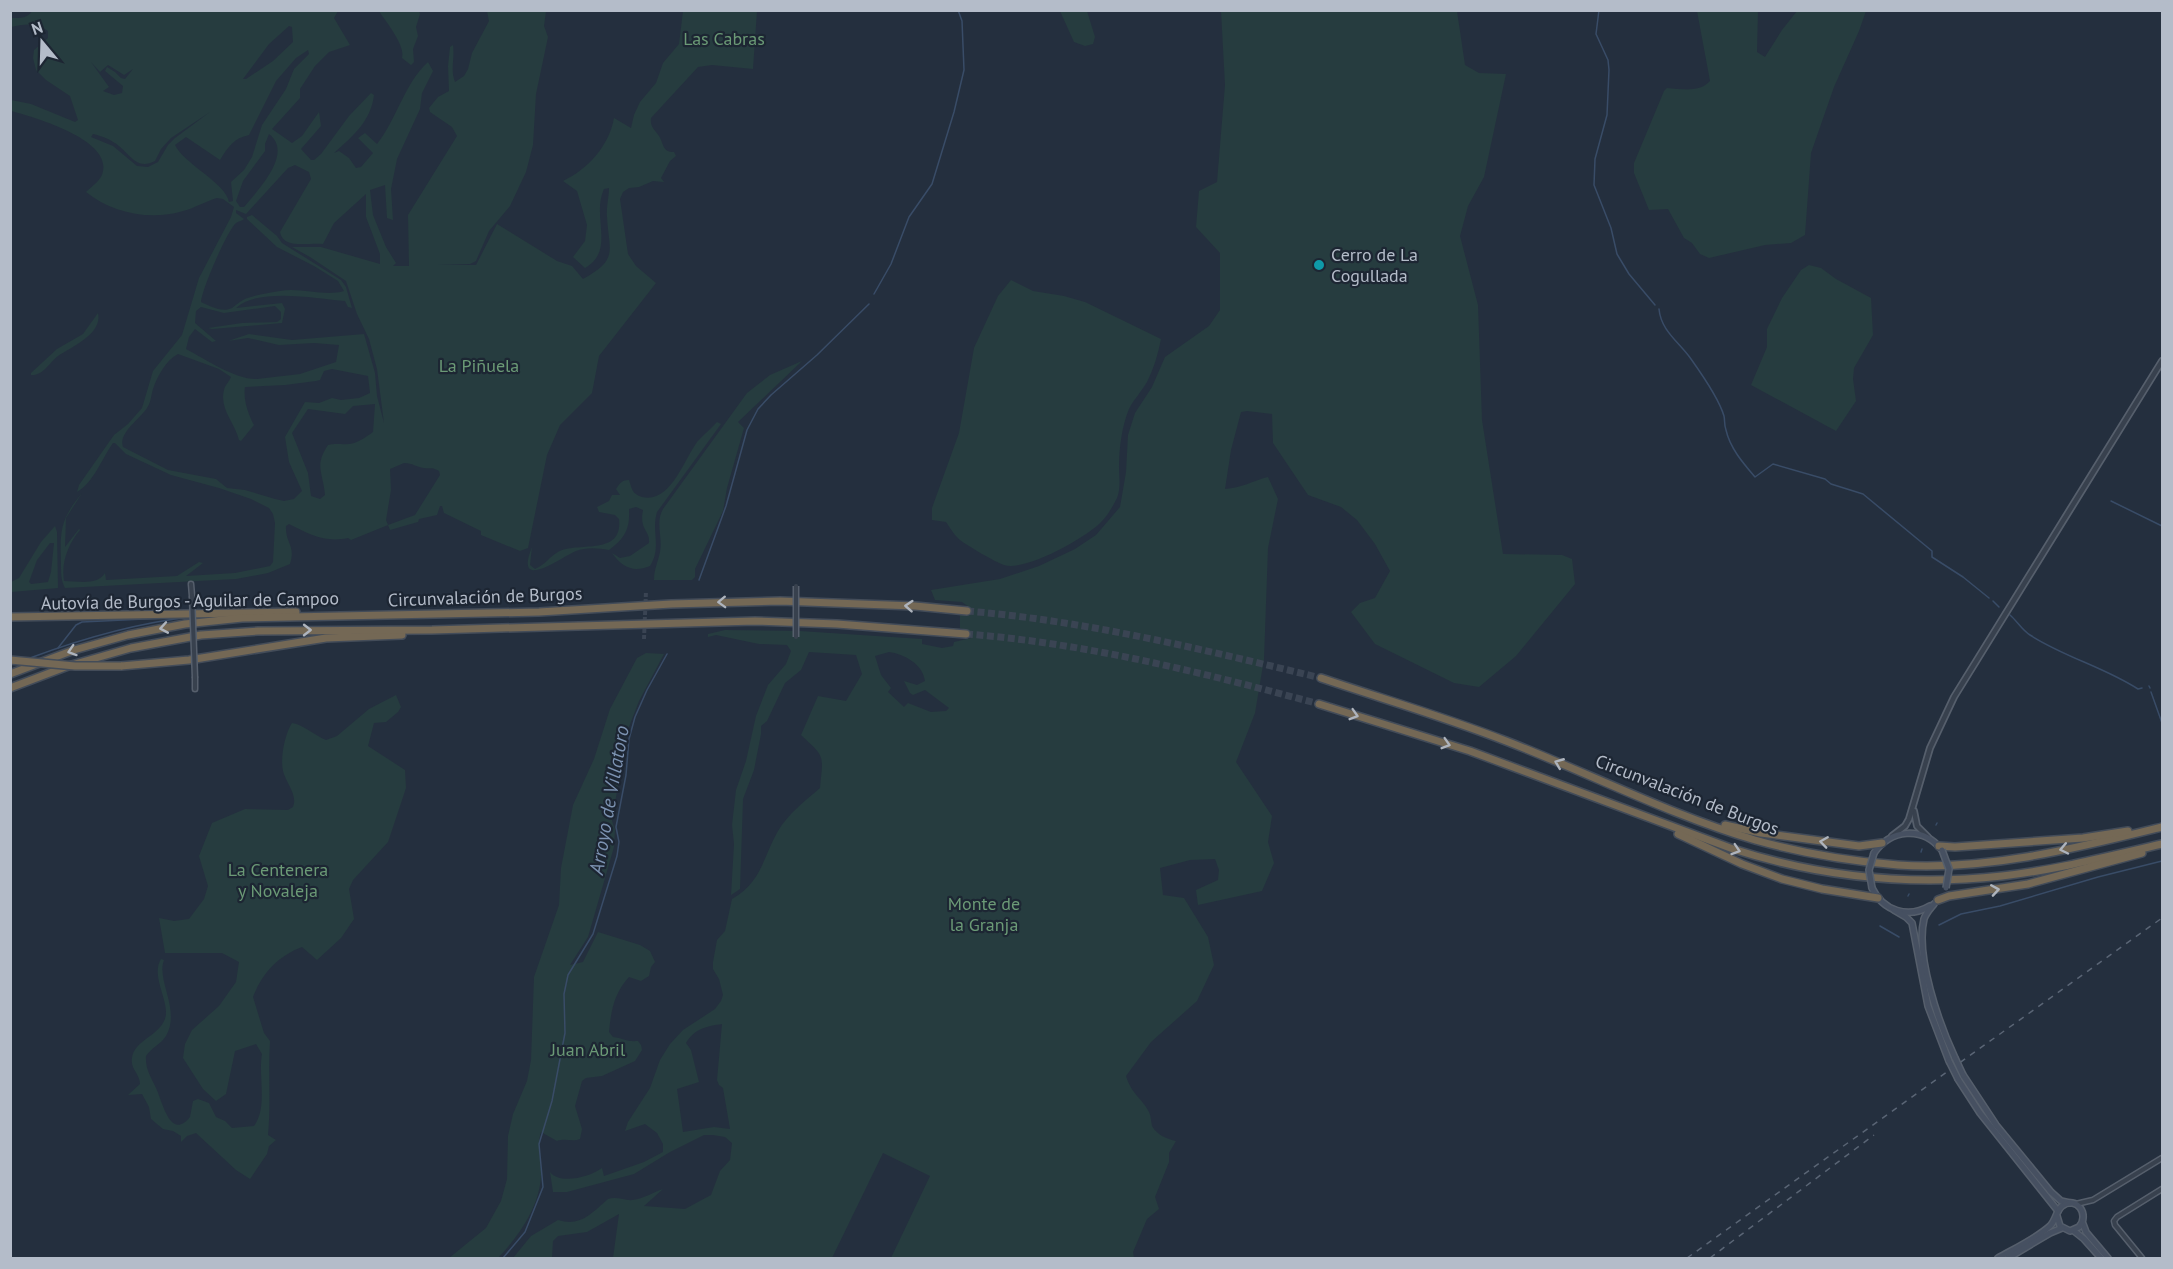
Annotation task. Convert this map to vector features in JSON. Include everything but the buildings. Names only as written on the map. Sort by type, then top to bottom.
[{"type":"highway","name":"Circunvalación de Burgos","points":[[11,674],[95,644],[173,626],[248,618],[539,612],[671,604],[780,601],[967,610]]},
{"type":"highway","name":"Autovía de Burgos - Aguilar de Campoo","points":[[10,617],[277,612],[369,615]]},
{"type":"highway","name":"Circunvalación de Burgos","points":[[10,689],[81,662],[131,648],[224,633],[281,630],[432,630],[790,622],[966,634]]},
{"type":"highway","points":[[10,660],[75,666],[121,666],[189,660],[339,637],[605,625]]},
{"type":"highway","name":"Circunvalación de Burgos","points":[[1321,678],[1504,740],[1695,819],[1755,840],[1831,857],[1899,865],[1958,864],[2003,860],[2084,845],[2163,826]]},
{"type":"highway","name":"Circunvalación de Burgos","points":[[1319,704],[1470,751],[1762,859],[1842,874],[1896,879],[1960,880],[2004,876],[2163,846]]},
{"type":"highway","points":[[1594,777],[1610,780],[1702,817],[1746,830],[1859,846],[1885,841]]},
{"type":"highway","points":[[1641,815],[1650,822],[1772,876],[1822,889],[1878,898]]},
{"type":"highway","points":[[1941,848],[2083,838],[2163,826]]},
{"type":"highway","points":[[1936,902],[1949,897],[2037,882],[2163,846]]},
{"type":"main road","points":[[1952,1060],[1938,1017],[1925,962],[1923,924],[1926,914],[1946,888],[1949,869],[1941,848],[1929,838],[1905,833],[1885,841],[1874,852],[1869,870],[1872,888],[1878,898],[1906,916],[1912,923],[1928,1006],[1952,1060],[1980,1113],[2057,1214],[2062,1228]]},
{"type":"main road","points":[[1894,910],[1912,912],[1926,909],[1936,902]]},
{"type":"main road","points":[[1961,1077],[1996,1125],[2051,1192],[2059,1200],[2073,1204],[2084,1213],[2083,1224],[2086,1232],[2108,1258]]},
{"type":"main road","points":[[1998,1258],[2047,1228],[2063,1205],[2073,1204]]},
{"type":"main road","points":[[2074,1231],[2083,1224]]},
{"type":"main road","points":[[2008,1258],[2062,1228],[2074,1231],[2085,1239],[2101,1258]]},
{"type":"street","points":[[1885,841],[1905,826],[1914,808],[1930,748],[1954,697],[2163,361]]},
{"type":"street","points":[[191,584],[195,689]]},
{"type":"street","points":[[796,586],[796,637]]},
{"type":"street","points":[[1914,808],[1917,826],[1929,838]]},
{"type":"street","points":[[2073,1204],[2093,1200],[2163,1158]]},
{"type":"street","points":[[2142,1258],[2114,1221],[2163,1189]]},
{"type":"street","points":[[2084,1213],[2093,1200]]},
{"type":"green space","points":[[32,11],[338,11],[334,18],[350,45],[329,52],[315,66],[300,89],[300,98],[272,129],[292,143],[302,136],[319,112],[321,126],[301,149],[311,160],[314,160],[349,116],[371,93],[374,95],[372,104],[365,120],[334,153],[339,151],[349,158],[356,168],[361,167],[373,153],[358,138],[365,133],[377,144],[413,81],[428,62],[433,71],[422,93],[420,109],[397,159],[391,189],[393,220],[387,218],[385,185],[370,190],[373,215],[386,247],[396,263],[393,266],[409,266],[408,215],[457,136],[452,127],[430,112],[429,108],[438,97],[449,91],[450,47],[453,45],[455,82],[464,76],[468,69],[472,53],[489,21],[487,11],[546,11],[544,26],[548,37],[536,94],[533,145],[526,172],[510,206],[489,231],[476,261],[470,264],[438,265],[476,265],[497,224],[557,261],[572,266],[583,279],[602,266],[609,254],[607,213],[609,188],[604,189],[601,200],[599,252],[594,261],[585,268],[573,257],[585,241],[587,225],[577,191],[563,181],[581,170],[596,156],[607,138],[614,118],[631,128],[640,102],[656,83],[663,63],[679,44],[683,11],[757,11],[753,69],[712,65],[698,67],[651,118],[652,126],[664,147],[667,151],[674,152],[676,156],[670,161],[661,178],[664,182],[653,181],[639,187],[629,188],[623,192],[620,199],[628,254],[636,266],[656,283],[599,356],[592,393],[560,425],[547,455],[528,548],[520,551],[481,535],[481,531],[444,513],[440,506],[437,515],[390,530],[388,525],[351,540],[317,537],[289,524],[286,526],[286,532],[292,552],[290,564],[268,573],[236,579],[65,588],[61,573],[61,534],[65,518],[82,493],[66,518],[65,547],[80,530],[66,554],[64,581],[92,581],[102,577],[105,573],[106,580],[177,576],[199,562],[203,563],[186,576],[235,573],[270,566],[273,562],[275,523],[269,508],[251,499],[171,475],[126,454],[115,443],[88,483],[77,492],[79,485],[114,435],[142,408],[153,371],[182,335],[199,278],[234,207],[223,199],[217,198],[183,211],[145,215],[119,210],[86,192],[99,180],[103,171],[102,159],[95,149],[68,131],[11,111],[11,100],[31,104],[75,122],[78,120],[70,96],[46,80],[36,70],[34,50],[48,38],[48,31],[39,26],[30,25],[11,27],[11,18],[23,18]],"holes":[[[289,26],[292,27],[293,42],[273,61],[243,79],[269,44]],[[308,50],[309,54],[294,69],[286,89],[262,125],[252,157],[244,170],[231,182],[233,201],[229,202],[221,188],[187,159],[175,145],[186,137],[220,160],[232,144],[239,138],[249,135],[276,81],[296,58]],[[91,62],[100,72],[108,65],[124,75],[133,69],[125,79],[107,67],[105,71],[123,86],[122,93],[114,95],[103,91],[109,87]],[[210,112],[175,138],[158,162],[148,167],[137,166],[113,146],[91,137],[93,134],[110,140],[135,161],[143,164],[155,161],[161,149],[171,138]],[[269,134],[276,142],[278,151],[276,161],[265,181],[244,207],[240,207],[236,201],[243,181],[265,151]],[[295,165],[309,172],[311,179],[280,232],[282,238],[291,243],[323,244],[334,223],[366,194],[366,217],[380,254],[380,264],[321,247],[292,247],[346,281],[357,314],[369,339],[377,369],[384,423],[377,396],[375,373],[364,334],[292,340],[249,334],[228,341],[248,338],[279,345],[314,343],[339,345],[336,362],[300,374],[257,379],[230,373],[186,349],[189,337],[195,329],[212,342],[216,341],[195,323],[196,311],[201,307],[224,313],[275,306],[281,312],[281,319],[277,322],[242,323],[208,328],[212,329],[282,323],[285,309],[282,303],[236,308],[259,298],[289,296],[345,301],[348,307],[352,308],[346,287],[341,280],[282,243],[252,215],[247,219],[277,247],[338,281],[344,291],[329,293],[288,290],[261,294],[247,298],[232,308],[224,310],[201,302],[221,248],[232,228],[244,219],[236,213],[236,210],[246,214],[288,168]],[[178,354],[219,369],[231,377],[224,390],[225,410],[241,441],[254,425],[246,406],[245,387],[316,381],[320,380],[324,371],[332,369],[368,376],[370,393],[359,398],[341,400],[332,398],[319,403],[305,402],[285,437],[289,462],[302,491],[294,499],[284,501],[245,490],[227,488],[216,479],[168,470],[123,447],[122,442],[127,431],[147,408],[157,379],[170,360]],[[375,404],[373,432],[362,440],[352,443],[328,445],[320,464],[325,495],[320,499],[311,496],[308,473],[292,433],[308,409],[345,414],[353,406]],[[404,463],[439,471],[440,475],[415,515],[388,525],[386,520],[391,490],[390,469]]]},
{"type":"green space","points":[[379,11],[419,11],[416,27],[418,36],[413,49],[414,62],[411,65],[402,58],[401,47]]},
{"type":"green space","points":[[1060,11],[1087,11],[1095,37],[1093,44],[1085,46],[1074,42]]},
{"type":"green space","name":"Monte de la Granja","points":[[1221,11],[1457,11],[1465,65],[1479,73],[1506,74],[1484,177],[1468,206],[1460,236],[1478,305],[1482,420],[1503,554],[1562,555],[1572,559],[1575,584],[1516,656],[1479,687],[1454,683],[1375,644],[1351,612],[1360,603],[1375,598],[1390,571],[1375,544],[1357,520],[1341,507],[1308,495],[1273,443],[1272,414],[1241,412],[1231,450],[1225,489],[1268,477],[1278,499],[1268,548],[1264,659],[1255,713],[1236,762],[1272,816],[1268,842],[1274,863],[1262,891],[1198,905],[1196,890],[1218,880],[1219,870],[1215,859],[1190,860],[1160,868],[1163,895],[1184,898],[1208,937],[1214,965],[1197,1001],[1151,1042],[1126,1076],[1131,1088],[1149,1112],[1154,1129],[1162,1136],[1176,1141],[1169,1153],[1169,1162],[1155,1197],[1159,1209],[1147,1219],[1133,1252],[1134,1258],[891,1258],[930,1176],[883,1153],[832,1258],[613,1258],[619,1214],[587,1232],[558,1236],[553,1241],[552,1258],[513,1258],[531,1236],[558,1220],[573,1222],[585,1218],[608,1199],[637,1199],[663,1189],[644,1206],[685,1209],[711,1195],[720,1171],[730,1160],[732,1143],[725,1137],[704,1135],[634,1174],[567,1192],[553,1192],[550,1172],[555,1176],[568,1179],[590,1174],[602,1168],[604,1176],[644,1162],[663,1152],[663,1144],[657,1133],[645,1124],[625,1131],[628,1122],[650,1088],[660,1060],[670,1044],[683,1030],[715,1009],[721,1001],[723,995],[719,979],[713,969],[713,962],[717,940],[725,931],[732,899],[750,885],[756,877],[778,831],[787,819],[820,788],[821,758],[815,748],[801,735],[818,696],[846,701],[862,674],[856,655],[809,652],[801,670],[785,683],[767,721],[761,726],[754,770],[743,799],[740,889],[731,895],[734,844],[732,825],[736,790],[746,761],[756,716],[768,685],[786,664],[791,651],[787,645],[759,644],[716,635],[708,637],[708,634],[725,630],[800,631],[922,639],[922,644],[942,648],[953,646],[954,642],[971,638],[969,631],[960,628],[960,615],[973,613],[973,610],[962,602],[935,600],[931,590],[1000,579],[1039,566],[1075,549],[1096,535],[1120,507],[1126,472],[1128,435],[1135,413],[1152,387],[1165,357],[1209,326],[1220,310],[1220,253],[1196,227],[1199,191],[1217,182],[1225,85]],"holes":[[[889,652],[912,661],[921,670],[925,681],[917,685],[904,681],[910,693],[913,695],[925,690],[949,708],[946,711],[931,712],[908,703],[904,707],[888,692],[891,688],[881,675],[875,656]],[[722,1024],[717,1080],[723,1088],[730,1129],[714,1127],[683,1132],[677,1089],[699,1082],[691,1050],[686,1043],[693,1034],[701,1029]]]},
{"type":"green space","points":[[1697,11],[1758,11],[1757,52],[1765,57],[1797,11],[1866,11],[1834,87],[1811,153],[1805,235],[1791,243],[1765,245],[1709,258],[1700,254],[1692,243],[1684,238],[1668,209],[1649,210],[1634,173],[1634,163],[1664,91],[1667,88],[1696,89],[1710,81]]},
{"type":"green space","points":[[1809,265],[1821,268],[1871,298],[1873,335],[1854,368],[1856,401],[1836,431],[1751,385],[1767,347],[1767,329],[1782,298],[1801,270]]},
{"type":"green space","points":[[1011,280],[1033,291],[1085,302],[1161,339],[1156,361],[1149,377],[1129,409],[1124,423],[1121,437],[1119,490],[1110,510],[1095,528],[1084,536],[1056,552],[1014,566],[1004,565],[982,554],[956,536],[946,522],[932,520],[932,508],[959,433],[974,348],[998,296]]},
{"type":"green space","points":[[98,313],[96,327],[85,339],[58,356],[39,373],[31,375],[57,349],[83,334]]},
{"type":"green space","points":[[802,361],[738,422],[744,428],[723,511],[695,569],[695,577],[692,580],[654,580],[660,552],[659,525],[663,509],[747,393],[770,375]]},
{"type":"green space","points":[[717,422],[721,424],[657,512],[656,546],[654,559],[650,566],[633,569],[620,562],[612,553],[620,558],[630,556],[649,543],[642,522],[643,510],[636,507],[629,509],[629,522],[625,532],[609,550],[592,548],[580,550],[542,568],[534,570],[529,568],[528,561],[532,547],[530,565],[535,569],[558,552],[598,546],[614,539],[618,531],[619,519],[615,515],[599,512],[597,507],[609,501],[612,495],[620,495],[616,489],[621,482],[627,480],[639,496],[652,497],[661,494],[675,479],[697,442]]},
{"type":"green space","points":[[55,526],[58,588],[11,592],[11,582],[19,578],[41,542]],"holes":[[[50,543],[54,543],[48,582],[31,584],[29,582],[37,560]]]},
{"type":"green space","name":"Juan Abril","points":[[646,653],[664,654],[639,701],[627,732],[612,821],[615,830],[614,847],[588,937],[570,965],[583,962],[598,932],[640,945],[650,951],[655,962],[649,976],[641,981],[629,977],[624,983],[614,1003],[609,1032],[613,1037],[638,1041],[642,1050],[635,1061],[602,1076],[586,1078],[582,1081],[575,1106],[582,1129],[580,1139],[557,1141],[541,1132],[539,1143],[541,1175],[537,1198],[521,1230],[498,1258],[449,1258],[486,1228],[501,1201],[507,1179],[508,1136],[513,1114],[527,1081],[531,1060],[534,977],[559,905],[561,868],[573,805],[594,759],[610,709],[637,658]]},
{"type":"green space","name":"La Centenera y Novaleja","points":[[396,695],[401,707],[386,722],[374,723],[368,746],[405,770],[406,788],[388,842],[353,880],[349,889],[354,919],[341,938],[317,960],[302,947],[278,960],[261,980],[253,997],[264,1033],[270,1041],[268,1135],[276,1140],[269,1146],[267,1154],[250,1179],[236,1170],[196,1133],[187,1136],[181,1142],[181,1136],[163,1129],[151,1119],[149,1107],[142,1094],[128,1095],[140,1084],[132,1065],[134,1052],[160,1027],[166,1014],[158,979],[158,965],[161,959],[164,960],[162,968],[170,1006],[170,1026],[164,1039],[146,1056],[146,1065],[168,1116],[177,1125],[183,1123],[190,1117],[193,1101],[198,1099],[209,1103],[216,1117],[225,1121],[232,1128],[254,1126],[261,1110],[262,1054],[256,1044],[235,1051],[226,1094],[216,1101],[203,1089],[183,1058],[185,1044],[192,1030],[219,1006],[236,982],[239,962],[222,953],[165,953],[159,918],[174,921],[189,919],[204,899],[208,886],[199,856],[212,823],[245,809],[288,810],[293,807],[294,798],[284,776],[282,759],[285,739],[292,723],[326,740],[337,736],[369,709]]},
{"type":"waterway","name":"Arroyo de Villatoro","points":[[874,294],[891,264],[909,217],[932,184],[954,112],[964,70],[962,21],[958,10]]},
{"type":"waterway","points":[[1599,10],[1596,34],[1608,60],[1609,70],[1607,115],[1595,159],[1594,185],[1611,228],[1617,254],[1629,274],[1655,305]]},
{"type":"waterway","name":"Arroyo de Villatoro","points":[[699,580],[726,506],[747,430],[758,409],[869,304]]},
{"type":"waterway","points":[[1659,309],[1663,324],[1691,359],[1714,394],[1722,409],[1725,428],[1731,443],[1755,477],[1773,464],[1825,479],[1831,484],[1863,494],[1932,551],[1932,557],[1963,577],[1989,598]]},
{"type":"waterway","points":[[2111,501],[2162,526]]},
{"type":"waterway","points":[[1993,601],[1999,607]]},
{"type":"waterway","points":[[2010,615],[2027,633],[2043,643],[2112,674],[2138,689],[2142,688]]},
{"type":"waterway","points":[[30,658],[109,633],[150,623],[191,617]]},
{"type":"waterway","points":[[58,648],[76,625],[82,622],[165,618]]},
{"type":"waterway","name":"Arroyo de Villatoro","points":[[503,1258],[525,1232],[543,1187],[539,1144],[552,1101],[565,1033],[564,994],[568,975],[593,934],[617,856],[619,842],[616,827],[626,775],[629,739],[635,717],[667,654]]},
{"type":"waterway","points":[[2151,692],[2162,723]]},
{"type":"waterway","points":[[1939,925],[1961,914],[2000,906],[2162,861]]},
{"type":"waterway","points":[[1880,926],[1899,937]]},
{"type":"tunnel","points":[[644,639],[646,591]]},
{"type":"tunnel","points":[[967,611],[1101,629],[1321,678]]},
{"type":"tunnel","points":[[966,634],[1011,638],[1100,652],[1232,681],[1319,704]]},
{"type":"railway","points":[[1687,1258],[2162,918]]},
{"type":"railway","points":[[1710,1258],[1874,1135]]},
{"type":"place","name":"Cerro de La Cogullada","points":[[1319,265]]},
{"type":"park label","name":"Las Cabras","points":[[724,39]]},
{"type":"park label","name":"La Piñuela","points":[[479,366]]}]
